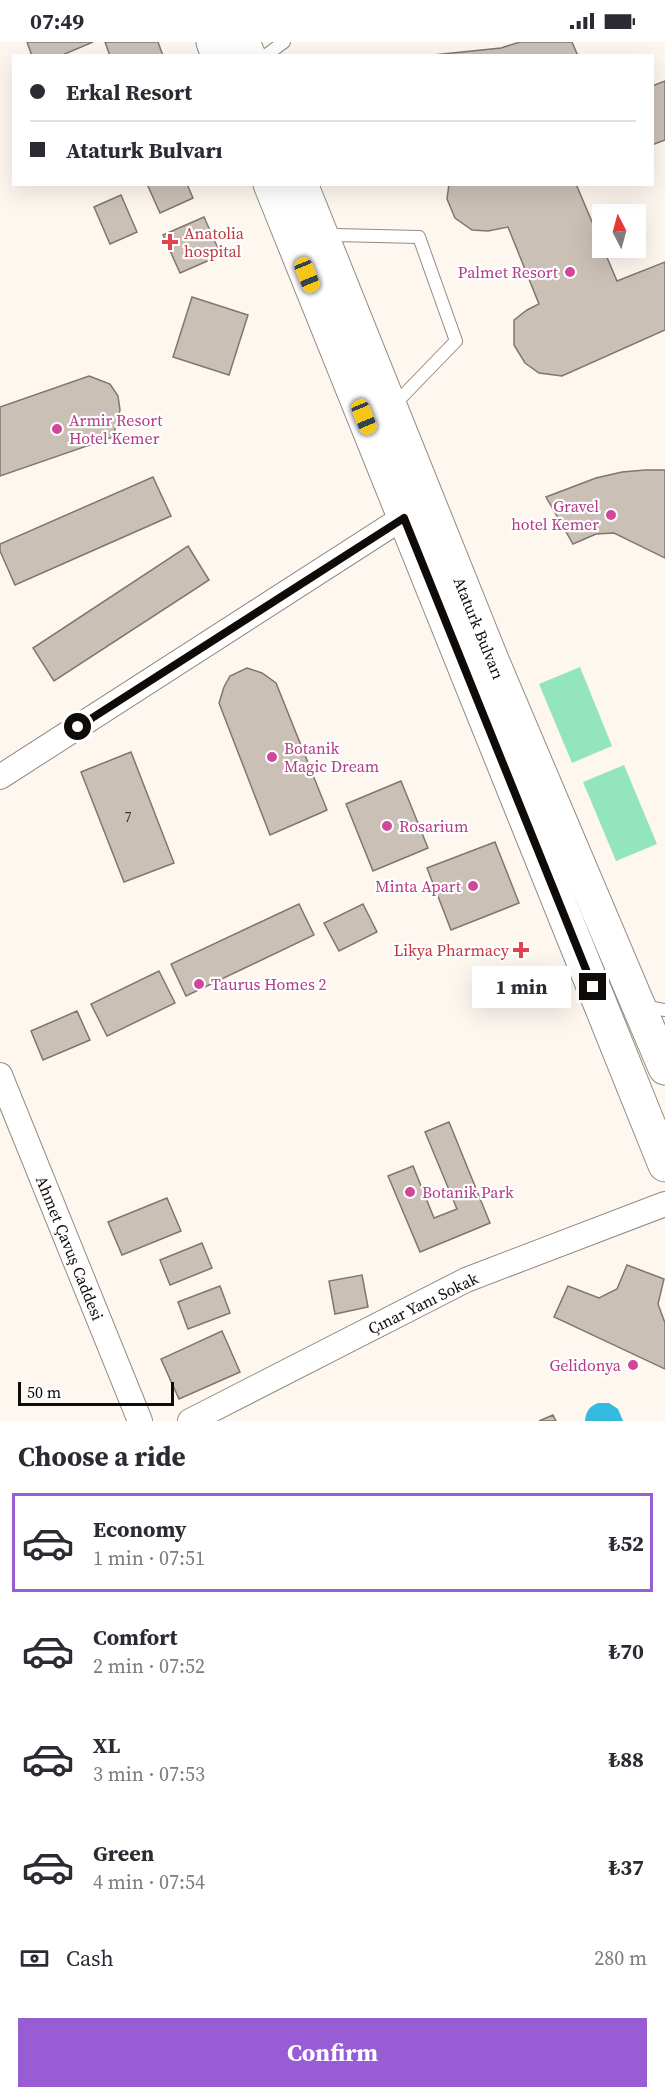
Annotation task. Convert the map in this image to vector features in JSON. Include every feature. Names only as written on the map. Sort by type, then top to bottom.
[{"type":"main road","name":"Ataturk Bulvarı","points":[[271,186],[310,246],[391,408],[492,660],[652,1008],[665,1068]]},
{"type":"main road","name":"Ataturk Bulvarı","points":[[308,191],[310,246],[404,518],[665,1165]]},
{"type":"street","points":[[0,777],[404,518]]},
{"type":"street","name":"Ahmet Çavuş Caddesi","points":[[0,1075],[140,1421]]},
{"type":"street","name":"Çınar Yanı Sokak","points":[[190,1421],[466,1280],[665,1204]]},
{"type":"lane","points":[[269,54],[284,42]]},
{"type":"lane","points":[[310,246],[336,235],[419,237],[456,341],[391,408]]},
{"type":"green space","points":[[580,667],[612,746],[572,763],[539,684]]},
{"type":"green space","points":[[624,765],[657,844],[616,861],[583,782]]},
{"type":"water","points":[[598,1403],[609,1403],[618,1409],[623,1421],[585,1421],[588,1410]]},
{"type":"building","points":[[27,42],[93,42],[65,54],[31,54]]},
{"type":"building","points":[[105,42],[158,42],[162,54],[109,54]]},
{"type":"building","points":[[520,42],[572,42],[577,54],[442,54],[501,48]]},
{"type":"building","points":[[665,81],[665,140],[654,144],[654,85]]},
{"type":"building","points":[[148,186],[188,186],[193,198],[160,213]]},
{"type":"building","name":"Palmet Resort","points":[[449,186],[577,186],[592,222],[592,258],[607,258],[617,281],[665,262],[665,330],[562,376],[539,373],[525,363],[514,345],[514,320],[539,304],[508,227],[488,231],[472,230],[455,218],[447,199]]},
{"type":"building","points":[[121,195],[137,232],[110,244],[94,207]]},
{"type":"building","points":[[204,217],[221,255],[180,273],[163,235]]},
{"type":"building","points":[[192,297],[248,315],[229,375],[173,357]]},
{"type":"building","name":"Armir Resort Hotel Kemer","points":[[89,376],[110,384],[118,396],[120,410],[113,437],[0,476],[0,407]]},
{"type":"building","name":"Gravel hotel Kemer","points":[[645,470],[665,470],[665,558],[614,533],[596,534],[573,544],[546,497],[596,478]]},
{"type":"building","points":[[153,477],[171,516],[15,585],[0,551],[0,544]]},
{"type":"building","points":[[188,546],[209,580],[54,681],[33,648]]},
{"type":"building","name":"Botanik Magic Dream","points":[[247,668],[262,673],[276,683],[327,810],[270,835],[219,703],[230,676]]},
{"type":"building","points":[[131,752],[174,863],[124,882],[81,772]]},
{"type":"building","name":"Rosarium","points":[[401,781],[428,848],[373,871],[346,804]]},
{"type":"building","name":"Minta Apart","points":[[495,842],[519,903],[451,930],[427,868]]},
{"type":"building","points":[[299,904],[314,935],[186,996],[171,964]]},
{"type":"building","points":[[363,904],[377,932],[339,951],[324,923]]},
{"type":"building","points":[[159,971],[175,1003],[107,1036],[91,1004]]},
{"type":"building","points":[[77,1011],[90,1040],[43,1060],[31,1031]]},
{"type":"building","name":"Botanik Park","points":[[449,1122],[490,1223],[420,1252],[388,1176],[413,1166],[434,1218],[457,1209],[425,1132]]},
{"type":"building","points":[[167,1198],[181,1231],[122,1255],[108,1222]]},
{"type":"building","points":[[202,1243],[212,1268],[170,1285],[160,1260]]},
{"type":"building","points":[[627,1265],[664,1279],[658,1304],[665,1323],[665,1369],[554,1317],[568,1286],[599,1298],[617,1289]]},
{"type":"building","points":[[362,1275],[368,1307],[335,1314],[329,1281]]},
{"type":"building","points":[[220,1286],[230,1313],[188,1329],[178,1302]]},
{"type":"building","points":[[222,1331],[240,1372],[179,1399],[161,1359]]},
{"type":"building","points":[[553,1415],[556,1421],[539,1421]]},
{"type":"place","name":"Anatolia hospital","points":[[170,242]]},
{"type":"place","name":"Palmet Resort","points":[[570,272]]},
{"type":"place","name":"Armir Resort Hotel Kemer","points":[[57,429]]},
{"type":"place","name":"Gravel hotel Kemer","points":[[611,515]]},
{"type":"place","name":"Botanik Magic Dream","points":[[272,757]]},
{"type":"place","name":"Rosarium","points":[[387,826]]},
{"type":"place","name":"Minta Apart","points":[[473,886]]},
{"type":"place","name":"Likya Pharmacy","points":[[521,950]]},
{"type":"place","name":"Taurus Homes 2","points":[[199,984]]},
{"type":"place","name":"Botanik Park","points":[[410,1192]]},
{"type":"place","name":"Gelidonya","points":[[633,1365]]},
{"type":"route","points":[[78,727],[404,518],[593,987]]}]
